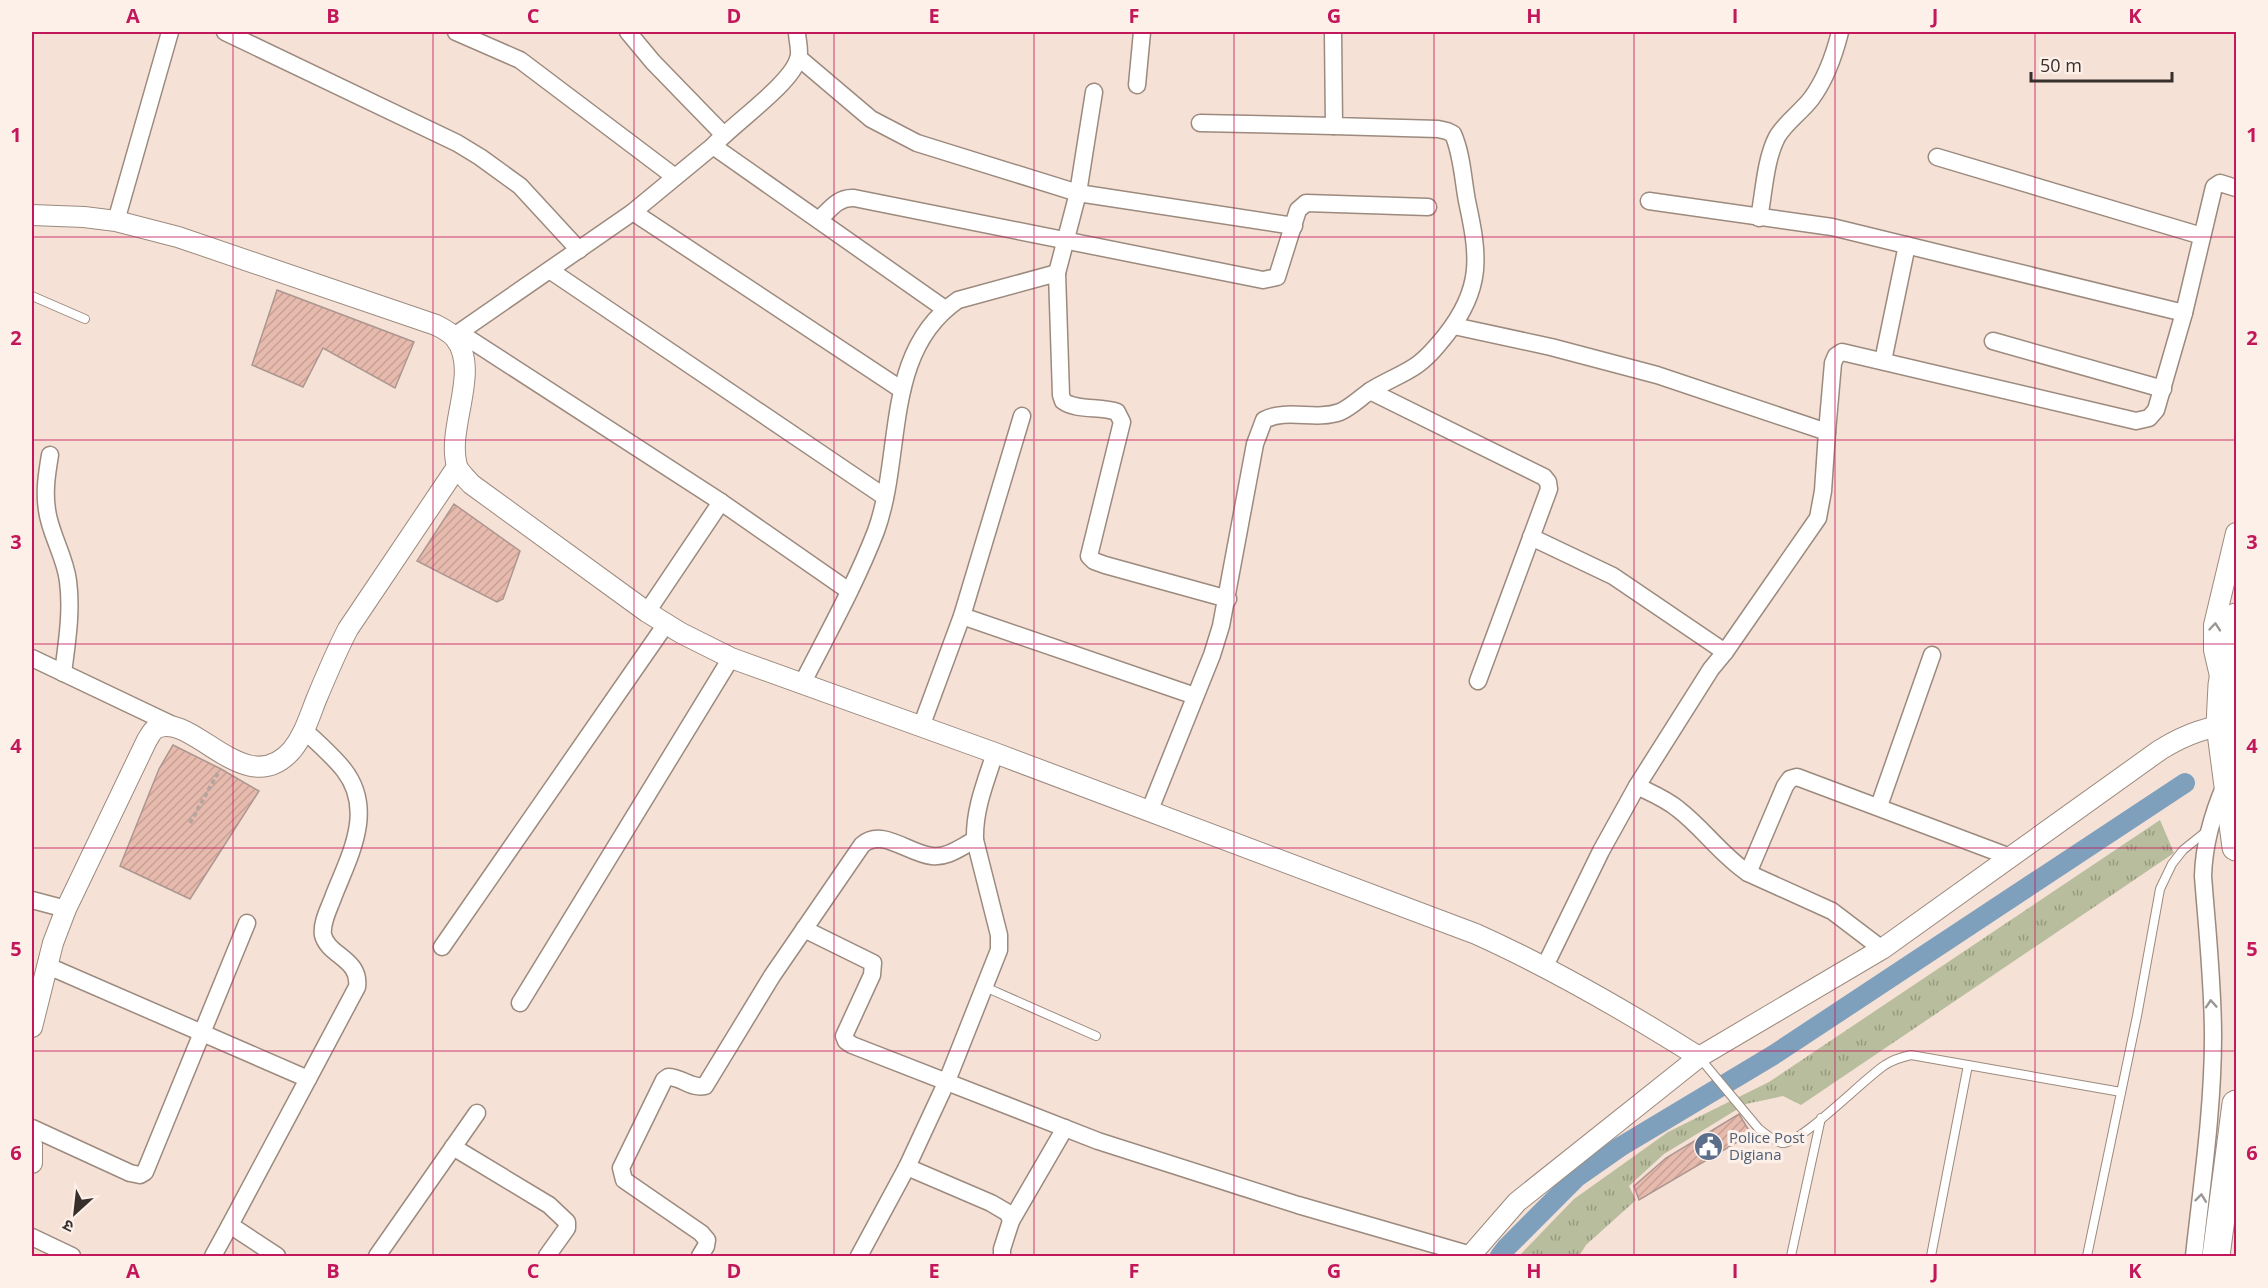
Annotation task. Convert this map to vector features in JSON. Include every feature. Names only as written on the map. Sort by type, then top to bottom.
[{"type":"highway","points":[[2236,617],[2222,685],[2228,725],[2228,780],[2236,847]]},
{"type":"highway","points":[[2216,1257],[2236,1104]]},
{"type":"street","points":[[116,221],[170,32]]},
{"type":"street","points":[[225,32],[457,143],[480,157],[520,186],[579,250]]},
{"type":"street","points":[[461,32],[520,60],[675,177]]},
{"type":"street","points":[[628,32],[718,140],[819,220],[945,309]]},
{"type":"street","points":[[457,334],[633,212],[785,81],[799,58],[797,32]]},
{"type":"street","points":[[1137,85],[1142,32]]},
{"type":"street","points":[[1333,32],[1334,126]]},
{"type":"street","points":[[1759,218],[1773,146],[1779,134],[1811,99],[1830,66],[1840,32]]},
{"type":"street","points":[[799,58],[856,107],[891,132],[917,143],[1077,193],[1294,226]]},
{"type":"street","points":[[1094,92],[1077,193],[1057,273],[1063,401],[1072,405],[1107,408],[1117,412],[1122,422],[1089,556],[1094,561],[1105,565],[1227,599]]},
{"type":"street","points":[[1149,812],[1212,655],[1227,599],[1255,444],[1264,420],[1271,416],[1285,414],[1319,416],[1342,411],[1370,391],[1415,367],[1429,355],[1454,326],[1469,301],[1475,278],[1474,229],[1452,134],[1448,131],[1200,123]]},
{"type":"street","points":[[1937,157],[2202,236]]},
{"type":"street","points":[[1545,966],[1600,851],[1637,786],[1693,695],[1818,518],[1823,491],[1833,363],[1836,356],[1842,352],[1850,352],[2136,422],[2149,418],[2156,410],[2163,389],[2214,187],[2220,183],[2236,188]]},
{"type":"street","points":[[819,220],[839,201],[854,198],[1065,242],[1271,280],[1277,277],[1281,270],[1302,206],[1312,202],[1428,207]]},
{"type":"street","points":[[1649,201],[1832,227],[2184,313]]},
{"type":"street","points":[[633,212],[902,390]]},
{"type":"street","points":[[32,215],[116,221],[178,237],[457,334],[721,502],[849,591]]},
{"type":"street","points":[[1883,361],[1907,245]]},
{"type":"street","points":[[550,271],[885,497]]},
{"type":"street","points":[[802,684],[849,591],[876,531],[885,497],[902,390],[909,365],[932,322],[958,300],[1057,273]]},
{"type":"street","points":[[1454,326],[1551,347],[1657,375],[1827,432]]},
{"type":"street","points":[[457,334],[465,368],[456,438],[458,467],[471,484],[666,624],[731,658],[995,753],[1476,934],[1545,966],[1613,1003],[1699,1057]]},
{"type":"street","points":[[1993,341],[2163,389]]},
{"type":"street","points":[[1370,391],[1544,477],[1549,489],[1478,681]]},
{"type":"street","points":[[921,727],[962,616],[1022,416]]},
{"type":"street","points":[[50,454],[46,480],[47,512],[64,564],[70,610],[63,673]]},
{"type":"street","points":[[32,658],[183,730],[228,757],[265,767],[276,764],[291,750],[305,730],[335,654],[348,629],[458,467]]},
{"type":"street","points":[[647,612],[721,502]]},
{"type":"street","points":[[2222,685],[2214,650],[2214,625],[2236,533]]},
{"type":"street","points":[[1531,537],[1613,576],[1725,652]]},
{"type":"street","points":[[962,616],[1195,696]]},
{"type":"street","points":[[441,947],[666,624]]},
{"type":"street","points":[[1879,806],[1932,655]]},
{"type":"street","points":[[520,1003],[731,658]]},
{"type":"street","points":[[804,929],[873,963],[872,975],[846,1028],[844,1036],[846,1041],[1098,1141],[1298,1205],[1471,1256],[1518,1202],[1699,1057],[1882,949],[2179,738],[2200,730],[2228,725]]},
{"type":"street","points":[[32,1027],[66,909],[147,740],[154,730],[166,726],[183,730]]},
{"type":"street","points":[[213,1257],[357,987],[358,977],[355,970],[323,935],[325,918],[357,837],[359,804],[355,789],[344,770],[305,730]]},
{"type":"street","points":[[859,1257],[907,1167],[947,1081],[999,951],[999,935],[975,840],[977,809],[995,753]]},
{"type":"street","points":[[1748,873],[1790,779],[1797,777],[2010,857]]},
{"type":"street","points":[[2194,1257],[2212,1076],[2213,1034],[2203,876],[2204,851],[2208,830],[2228,780]]},
{"type":"street","points":[[1637,786],[1678,808],[1725,857],[1748,873],[1832,911],[1882,949]]},
{"type":"street","points":[[700,1257],[706,1246],[706,1240],[701,1233],[624,1180],[621,1168],[664,1080],[674,1077],[692,1086],[705,1086],[772,976],[862,844],[869,839],[876,838],[931,856],[948,854],[975,840]]},
{"type":"street","points":[[32,900],[66,909]]},
{"type":"street","points":[[32,1128],[130,1173],[140,1175],[145,1172],[247,924]]},
{"type":"street","points":[[48,966],[308,1079]]},
{"type":"street","points":[[377,1257],[477,1113]]},
{"type":"street","points":[[1000,1254],[1011,1221],[1065,1128]]},
{"type":"street","points":[[32,1144],[32,1163]]},
{"type":"street","points":[[453,1147],[564,1216],[567,1228],[547,1257]]},
{"type":"street","points":[[907,1167],[991,1203],[1008,1213],[1011,1221]]},
{"type":"street","points":[[230,1225],[277,1257]]},
{"type":"street","points":[[32,1237],[72,1257]]},
{"type":"lane","points":[[32,296],[85,319]]},
{"type":"lane","points":[[2087,1257],[2138,1016],[2160,889],[2172,864],[2183,850],[2208,830]]},
{"type":"lane","points":[[985,987],[1096,1036]]},
{"type":"lane","points":[[1699,1057],[1759,1129],[1782,1143],[1790,1142],[1884,1066],[1898,1058],[1911,1055],[2121,1092]]},
{"type":"lane","points":[[1931,1257],[1968,1065]]},
{"type":"lane","points":[[1791,1257],[1821,1118]]},
{"type":"path","points":[[190,822],[228,757]]},
{"type":"green space","points":[[2160,820],[2174,853],[1801,1105],[1783,1096],[1746,1104],[1664,1154],[1629,1186],[1636,1200],[1586,1245],[1579,1256],[1519,1256],[1574,1199],[1668,1132],[1769,1082]]},
{"type":"building","points":[[277,290],[414,342],[395,388],[323,348],[303,387],[252,365]]},
{"type":"building","points":[[454,504],[520,551],[503,599],[497,602],[417,561]]},
{"type":"building","points":[[173,745],[259,791],[190,899],[120,866],[159,769]]},
{"type":"building","name":"Police Post Digiana","points":[[1739,1114],[1751,1134],[1639,1200],[1634,1186],[1666,1158]]},
{"type":"waterway","points":[[1500,1256],[1577,1177],[1620,1147],[1775,1054],[2185,783]]},
{"type":"place","name":"Police Post Digiana","points":[[1708,1146]]}]
